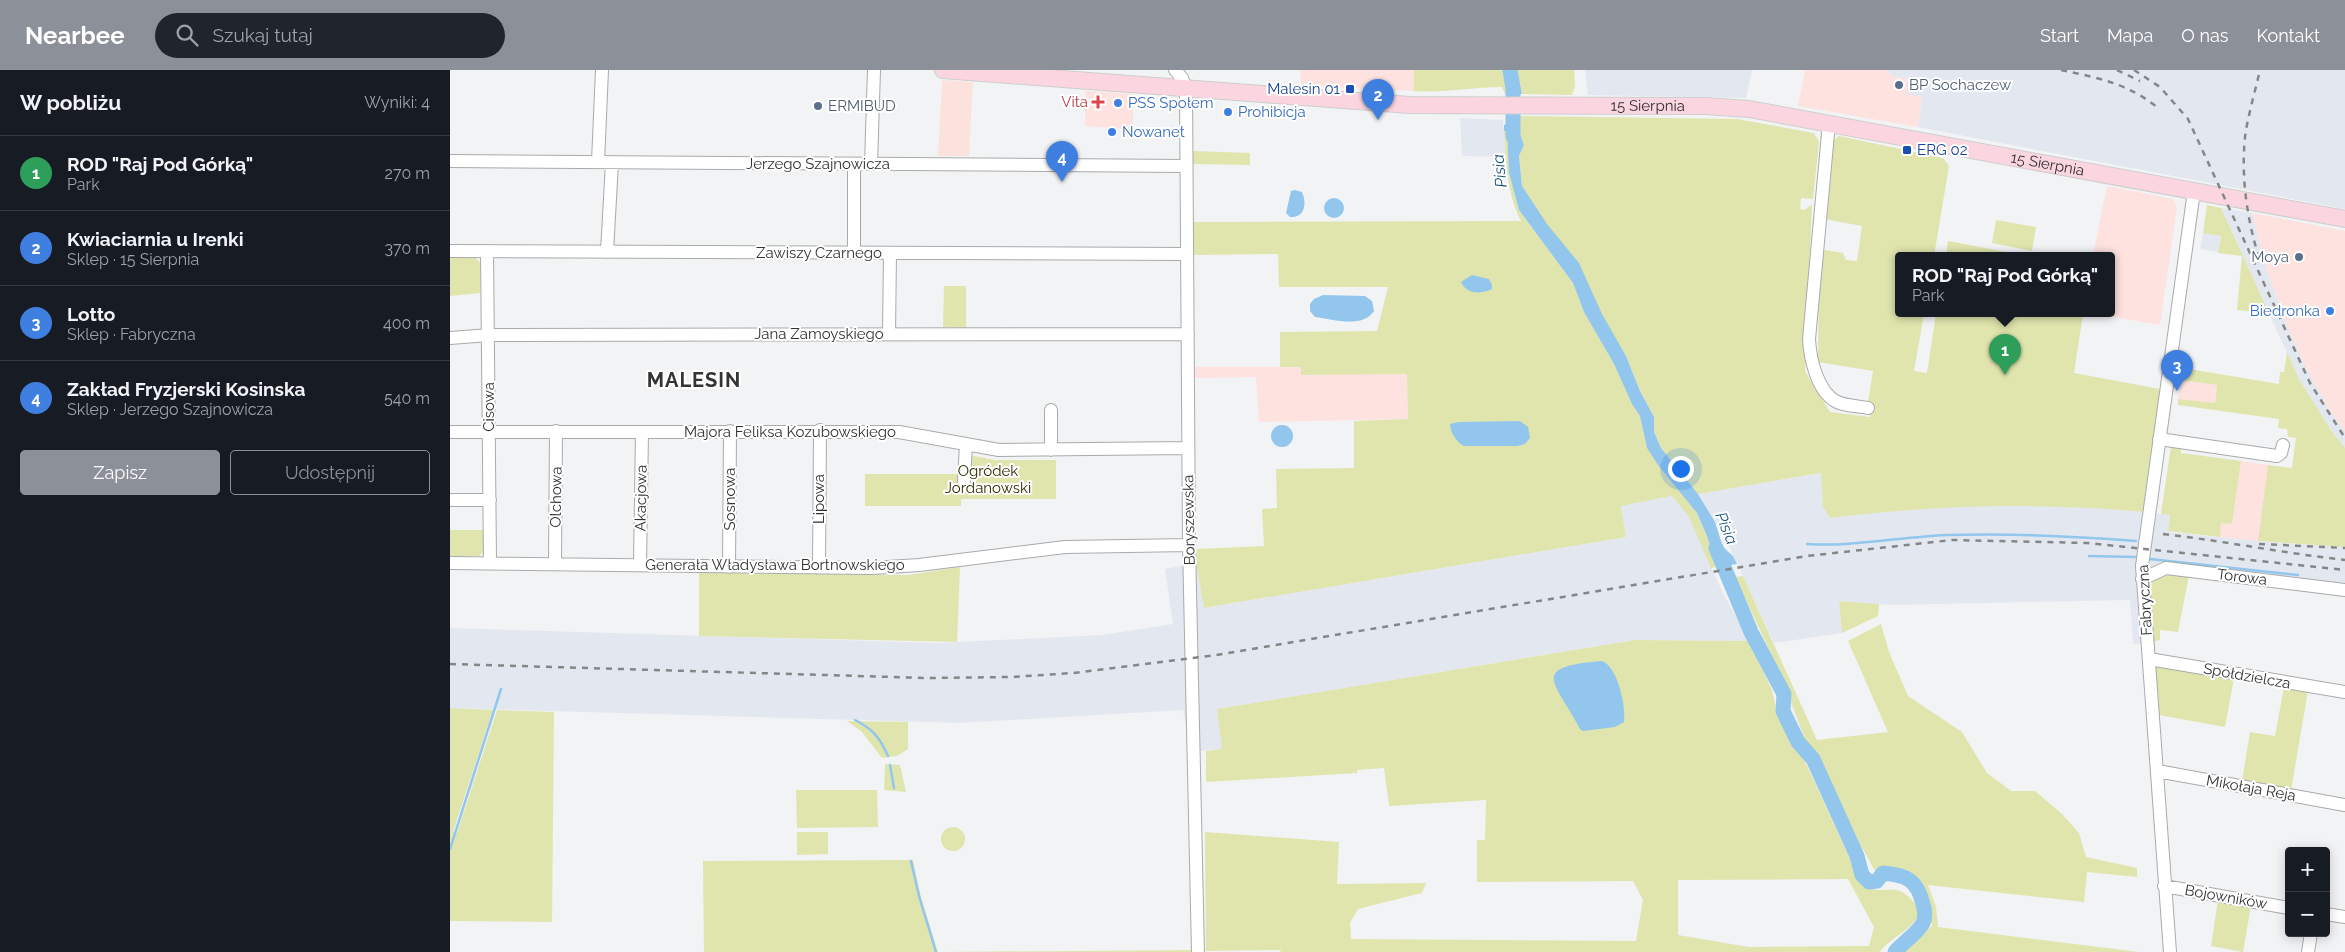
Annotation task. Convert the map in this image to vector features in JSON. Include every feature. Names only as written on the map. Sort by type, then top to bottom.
[{"type":"main road","name":"15 Sierpnia","points":[[943,70],[1403,105],[1741,108],[2345,220]]},
{"type":"street","points":[[598,162],[602,70]]},
{"type":"street","points":[[871,164],[874,70]]},
{"type":"street","points":[[1175,70],[1182,78],[1186,88]]},
{"type":"street","name":"Boryszewska","points":[[1186,88],[1189,545],[1198,952]]},
{"type":"street","points":[[1829,123],[1810,332],[1810,359],[1827,394],[1834,400],[1839,403],[1868,408]]},
{"type":"street","name":"Jerzego Szajnowicza","points":[[450,161],[1186,166]]},
{"type":"street","points":[[607,252],[612,162]]},
{"type":"street","points":[[854,164],[854,253]]},
{"type":"street","name":"Fabryczna","points":[[2170,952],[2142,579],[2144,548],[2194,192]]},
{"type":"street","name":"Zawiszy Czarnego","points":[[450,252],[1187,254]]},
{"type":"street","name":"Cisowa","points":[[487,252],[490,562]]},
{"type":"street","points":[[889,334],[890,253]]},
{"type":"street","name":"Jana Zamoyskiego","points":[[450,338],[489,335],[1188,334]]},
{"type":"street","points":[[1051,410],[1051,450]]},
{"type":"street","name":"Majora Feliksa Kozubowskiego","points":[[450,432],[820,430],[899,432],[998,450],[1188,448]]},
{"type":"street","name":"Lipowa","points":[[819,567],[820,430]]},
{"type":"street","name":"Olchowa","points":[[555,562],[556,431]]},
{"type":"street","name":"Sosnowa","points":[[729,567],[730,431]]},
{"type":"street","name":"Akacjowa","points":[[640,565],[642,432]]},
{"type":"street","points":[[2159,439],[2277,456],[2281,453],[2283,445]]},
{"type":"street","points":[[964,481],[966,444]]},
{"type":"street","points":[[450,500],[490,500]]},
{"type":"street","name":"Generała Władysława Bortnowskiego","points":[[450,563],[555,562],[729,567],[910,566],[1065,547],[1189,545]]},
{"type":"street","name":"Torowa","points":[[2142,579],[2166,568],[2345,590]]},
{"type":"street","name":"Spółdzielcza","points":[[2149,659],[2345,692]]},
{"type":"street","name":"Mikołaja Reja","points":[[2157,771],[2345,805]]},
{"type":"street","name":"Bojowników","points":[[2164,886],[2285,907]]},
{"type":"street","points":[[2330,915],[2345,917]]},
{"type":"street","points":[[2308,952],[2310,937]]},
{"type":"shaded area","points":[[1300,70],[1414,70],[1414,91],[1309,86],[1308,84],[1301,84]]},
{"type":"shaded area","points":[[1585,70],[1752,70],[1746,98],[1588,95]]},
{"type":"shaded area","points":[[1805,70],[1887,70],[1892,76],[1909,79],[1922,97],[1918,127],[1798,106]]},
{"type":"shaded area","points":[[1887,70],[2345,70],[2345,209],[1918,127],[1922,97],[1906,94],[1908,79],[1892,76]]},
{"type":"shaded area","points":[[942,80],[973,82],[969,156],[938,156]]},
{"type":"shaded area","points":[[1085,91],[1133,94],[1133,130],[1085,126]]},
{"type":"shaded area","points":[[1460,118],[1503,120],[1506,157],[1462,156]]},
{"type":"shaded area","points":[[2107,186],[2173,199],[2177,207],[2160,325],[2113,317],[2115,317],[2115,252],[2094,252]]},
{"type":"shaded area","points":[[2221,208],[2252,213],[2266,268],[2285,320],[2306,368],[2328,408],[2345,432],[2345,448],[2331,430],[2299,379]]},
{"type":"shaded area","points":[[2252,213],[2345,231],[2345,432],[2328,408],[2306,368],[2285,320],[2266,268]]},
{"type":"shaded area","points":[[2203,233],[2221,236],[2218,252],[2200,249]]},
{"type":"shaded area","points":[[1195,367],[1301,367],[1301,375],[1407,373],[1408,419],[1259,422],[1256,377],[1195,378]]},
{"type":"shaded area","points":[[2181,380],[2217,385],[2215,404],[2178,399]]},
{"type":"shaded area","points":[[2241,461],[2268,465],[2258,541],[2220,537],[2221,522],[2232,523]]},
{"type":"shaded area","points":[[1822,473],[1823,507],[1830,518],[1904,509],[1987,505],[2093,507],[2144,512],[2137,566],[2143,643],[2133,644],[2130,600],[1892,605],[1839,601],[1842,633],[1774,643],[1726,540],[1698,494]]},
{"type":"shaded area","points":[[1672,496],[1689,517],[1722,591],[1749,641],[1635,640],[1217,709],[1223,749],[1200,751],[1198,660],[1196,651],[1190,753],[1187,754],[1186,726],[1183,710],[960,723],[450,708],[450,628],[938,643],[1102,635],[1173,624],[1165,569],[1196,563],[1205,608],[1626,537],[1621,506]]},
{"type":"shaded area","points":[[2153,513],[2170,515],[2169,532],[2267,542],[2345,547],[2345,585],[2147,570]]},
{"type":"green space","points":[[1414,70],[1507,70],[1507,94],[1505,94],[1502,87],[1414,91]]},
{"type":"green space","points":[[1517,70],[1574,70],[1575,86],[1572,95],[1522,94]]},
{"type":"green space","points":[[1519,116],[1737,119],[1814,133],[1819,142],[1813,199],[1801,198],[1800,209],[1805,210],[1812,204],[1805,371],[1830,412],[1870,417],[1872,403],[1868,402],[1873,371],[1818,362],[1819,257],[1825,250],[1843,253],[1846,260],[1857,261],[1862,226],[1824,219],[1832,142],[1839,136],[1943,158],[1949,166],[1935,252],[1895,252],[1895,317],[1923,317],[1914,371],[1927,373],[1936,317],[2083,317],[2074,373],[2160,389],[2144,512],[2065,507],[1987,506],[1909,510],[1830,518],[1823,507],[1821,473],[1698,494],[1661,448],[1654,432],[1654,417],[1640,391],[1626,356],[1522,186],[1519,156],[1524,145],[1519,131]]},
{"type":"green space","points":[[1504,131],[1507,131],[1509,173],[1519,210],[1573,283],[1584,312],[1614,364],[1632,404],[1640,416],[1647,448],[1697,513],[1717,567],[1711,568],[1689,517],[1672,496],[1621,506],[1626,537],[1204,608],[1196,563],[1196,549],[1264,546],[1262,509],[1277,508],[1276,469],[1354,468],[1354,421],[1408,419],[1407,374],[1301,375],[1301,367],[1280,367],[1280,332],[1377,331],[1388,287],[1279,287],[1278,254],[1193,255],[1192,222],[1521,221],[1510,189]]},
{"type":"green space","points":[[1192,151],[1250,153],[1250,165],[1192,164]]},
{"type":"green space","points":[[2207,205],[2221,208],[2269,313],[2237,310],[2242,256],[2218,253],[2221,236],[2203,233]]},
{"type":"green space","points":[[1996,220],[2036,227],[2032,251],[1992,243]]},
{"type":"green space","points":[[1948,241],[2006,252],[1947,252]]},
{"type":"green space","points":[[450,257],[475,257],[480,263],[480,293],[450,296]]},
{"type":"green space","points":[[944,286],[966,286],[966,328],[943,327]]},
{"type":"green space","points":[[2287,352],[2299,379],[2331,430],[2345,448],[2345,547],[2258,541],[2268,465],[2292,468],[2296,438],[2288,437],[2287,429],[2278,428],[2279,419],[2178,405],[2178,399],[2215,403],[2217,385],[2181,380],[2183,368],[2279,384],[2280,372],[2284,372]]},
{"type":"green space","points":[[2171,446],[2181,447],[2181,453],[2241,461],[2232,524],[2221,523],[2220,537],[2168,531],[2170,515],[2161,514]]},
{"type":"green space","name":"Ogródek Jordanowski","points":[[969,455],[995,460],[1056,460],[1056,499],[961,499],[961,506],[865,506],[865,474],[961,474]]},
{"type":"green space","points":[[450,530],[484,530],[484,551],[479,556],[450,556]]},
{"type":"green space","points":[[960,567],[957,642],[699,636],[699,573],[908,575]]},
{"type":"green space","points":[[2169,572],[2189,575],[2178,632],[2160,630],[2160,640],[2155,641],[2156,655],[2148,593],[2150,579]]},
{"type":"green space","points":[[1743,576],[1817,740],[1888,732],[1848,641],[1881,624],[1889,652],[1908,696],[1962,732],[1987,773],[2011,791],[2035,791],[2062,814],[2079,833],[2086,857],[2137,868],[2137,877],[2087,872],[2084,902],[1928,885],[1936,907],[1938,927],[2139,952],[1902,952],[1932,926],[1923,884],[1910,874],[1882,868],[1876,873],[1863,849],[1855,840],[1816,756],[1807,745],[1780,673],[1735,577]]},
{"type":"green space","points":[[1839,601],[1879,604],[1878,616],[1842,633]]},
{"type":"green space","points":[[1635,640],[1749,641],[1772,690],[1778,717],[1803,757],[1862,885],[1871,889],[1898,890],[1911,899],[1920,910],[1914,922],[1880,952],[1206,951],[1205,832],[1339,842],[1337,884],[1426,883],[1422,893],[1358,909],[1350,923],[1351,939],[1636,941],[1643,900],[1633,881],[1477,882],[1477,840],[1485,840],[1486,800],[1389,806],[1384,768],[1357,770],[1357,773],[1206,782],[1206,751],[1222,749],[1217,709]],"holes":[[[1848,879],[1874,927],[1869,946],[1749,947],[1678,935],[1678,880]]]},
{"type":"green space","points":[[2155,665],[2234,678],[2225,727],[2159,715]]},
{"type":"green space","points":[[2284,687],[2308,691],[2291,790],[2242,781],[2250,732],[2275,736]]},
{"type":"green space","points":[[450,708],[493,710],[453,832],[457,833],[497,710],[554,712],[552,922],[450,921]]},
{"type":"green space","points":[[847,721],[908,722],[908,749],[897,756],[882,758],[862,732]]},
{"type":"green space","points":[[885,764],[900,765],[906,792],[884,790]]},
{"type":"green space","points":[[796,790],[877,790],[878,827],[797,828]]},
{"type":"green space","points":[[953,827],[962,830],[965,839],[962,848],[953,851],[944,848],[941,839],[944,830]]},
{"type":"green space","points":[[797,832],[828,832],[828,854],[797,855]]},
{"type":"green space","points":[[913,860],[921,897],[938,952],[704,952],[703,861]]},
{"type":"green space","points":[[2218,900],[2251,906],[2243,952],[2211,946]]},
{"type":"green space","points":[[1191,950],[1193,952],[938,952]]},
{"type":"water","points":[[1507,70],[1517,70],[1522,94],[1507,94]]},
{"type":"water","points":[[1507,116],[1519,116],[1519,131],[1524,145],[1519,156],[1522,186],[1547,224],[1579,263],[1602,314],[1626,356],[1640,391],[1654,417],[1654,432],[1661,448],[1698,494],[1715,522],[1723,547],[1733,556],[1737,564],[1717,567],[1697,513],[1658,465],[1647,448],[1640,416],[1632,404],[1614,364],[1584,312],[1573,283],[1519,210],[1509,173],[1507,131],[1504,131],[1504,125],[1507,124]]},
{"type":"water","points":[[1291,191],[1302,192],[1304,209],[1299,215],[1290,217],[1286,213]]},
{"type":"water","points":[[1334,198],[1341,201],[1344,208],[1341,215],[1334,218],[1327,215],[1324,208],[1327,201]]},
{"type":"water","points":[[1472,275],[1489,279],[1492,289],[1475,292],[1467,289],[1461,282]]},
{"type":"water","points":[[1323,295],[1365,296],[1372,301],[1374,311],[1369,317],[1355,321],[1338,321],[1315,317],[1310,311],[1310,304],[1314,299]]},
{"type":"water","points":[[1520,421],[1528,427],[1530,438],[1525,444],[1517,446],[1464,446],[1454,437],[1450,424],[1459,422]]},
{"type":"water","points":[[1282,425],[1290,428],[1293,436],[1290,444],[1282,447],[1274,444],[1271,436],[1274,428]]},
{"type":"water","points":[[1602,661],[1608,665],[1617,679],[1624,707],[1624,722],[1615,727],[1583,731],[1562,699],[1554,679],[1556,672],[1564,667]]},
{"type":"waterway","name":"Pisia","points":[[1510,70],[1513,89],[1513,136]]},
{"type":"waterway","points":[[1807,544],[1859,543],[1971,534],[2042,535],[2136,541]]},
{"type":"waterway","name":"Pisia","points":[[1716,548],[1751,632],[1784,694],[1783,711],[1798,742],[1813,759],[1857,856],[1862,875],[1869,882],[1877,881],[1883,873],[1899,875],[1910,880],[1918,889],[1925,918],[1917,931],[1895,952]]},
{"type":"waterway","points":[[2089,556],[2136,557]]},
{"type":"waterway","points":[[2150,559],[2298,575]]},
{"type":"waterway","points":[[450,849],[501,689]]},
{"type":"waterway","points":[[855,720],[867,727],[875,735],[888,756]]},
{"type":"waterway","points":[[890,765],[894,788]]},
{"type":"waterway","points":[[911,861],[919,896],[936,952]]},
{"type":"railway","points":[[2061,70],[2112,82],[2134,92],[2157,107]]},
{"type":"railway","points":[[2117,70],[2140,81]]},
{"type":"railway","points":[[2134,70],[2160,87],[2188,119],[2310,383],[2345,438]]},
{"type":"railway","points":[[2259,258],[2248,213],[2244,152],[2246,129],[2260,70]]},
{"type":"railway","points":[[2163,534],[2345,560]]},
{"type":"railway","points":[[450,664],[927,678],[1012,677],[1073,673],[1216,655],[1807,556],[1952,540],[2088,543],[2345,570]]},
{"type":"railway","points":[[2259,544],[2345,548]]},
{"type":"place","name":"BP Sochaczew","points":[[1899,85]]},
{"type":"place","name":"Malesin 01","points":[[1350,89]]},
{"type":"place","name":"Vita","points":[[1098,102]]},
{"type":"place","name":"PSS Społem","points":[[1118,103]]},
{"type":"place","name":"ERMIBUD","points":[[818,106]]},
{"type":"place","name":"Prohibicja","points":[[1228,112]]},
{"type":"place","name":"Kwiaciarnia u Irenki","points":[[1378,120]]},
{"type":"place","name":"Nowanet","points":[[1112,132]]},
{"type":"place","name":"ERG 02","points":[[1907,150]]},
{"type":"place","name":"Zakład Fryzjerski Kosinska","points":[[1062,182]]},
{"type":"place","name":"Moya","points":[[2299,257]]},
{"type":"place","name":"Biedronka","points":[[2330,311]]},
{"type":"place","name":"ROD \"Raj Pod Górką\"","points":[[2005,375]]},
{"type":"place","name":"Lotto","points":[[2177,391]]},
{"type":"district","name":"MALESIN","points":[[694,380]]}]
